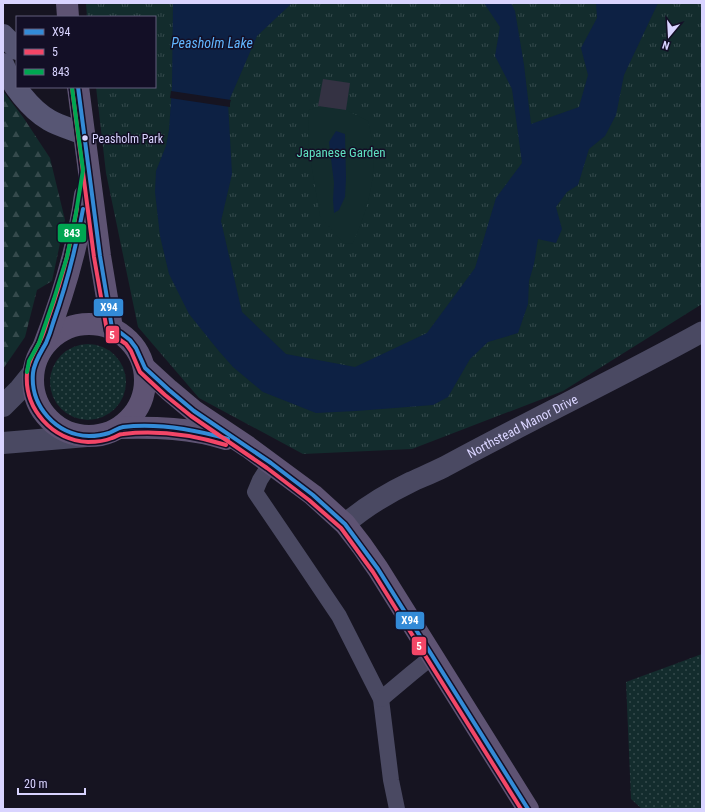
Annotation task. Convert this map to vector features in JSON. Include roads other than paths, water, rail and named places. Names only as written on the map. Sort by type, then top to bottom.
[{"type":"main road","points":[[67,3],[68,16]]},
{"type":"main road","points":[[3,35],[16,48]]},
{"type":"main road","points":[[3,64],[16,87]]},
{"type":"main road","points":[[17,88],[40,114],[50,120],[84,134]]},
{"type":"main road","points":[[78,88],[100,256],[112,328]]},
{"type":"main road","points":[[44,346],[73,258],[82,214],[88,170]]},
{"type":"main road","points":[[87,323],[100,324],[121,333],[130,340],[136,348],[145,368],[145,391],[142,402],[136,412],[119,428],[98,436],[74,434],[61,429],[42,411],[36,399],[33,386],[35,363],[44,346],[52,337],[75,325],[87,323]]},
{"type":"main road","points":[[145,368],[194,410],[248,446],[313,495],[345,524],[378,569],[528,809]]},
{"type":"main road","points":[[119,428],[146,427],[178,429],[224,438],[248,446]]},
{"type":"street","name":"Northstead Manor Drive","points":[[345,524],[355,515],[399,488],[438,470],[702,332]]},
{"type":"street","points":[[3,406],[33,373]]},
{"type":"street","points":[[3,443],[87,436]]},
{"type":"street","points":[[271,463],[260,480],[255,492],[339,616],[381,699],[397,809]]},
{"type":"street","points":[[381,699],[433,656]]},
{"type":"water","name":"Peasholm Lake","points":[[173,3],[292,3],[257,36],[228,103],[232,174],[221,221],[242,312],[286,354],[355,367],[427,333],[475,268],[496,198],[522,163],[512,89],[495,56],[500,27],[484,3],[511,3],[515,11],[524,65],[531,124],[579,107],[588,75],[581,48],[597,18],[596,3],[658,3],[624,75],[616,115],[605,136],[589,149],[578,185],[567,192],[556,207],[562,229],[556,243],[538,239],[534,264],[529,281],[528,304],[518,333],[488,342],[470,359],[448,397],[433,405],[316,413],[263,392],[233,367],[189,314],[169,274],[160,236],[155,192],[156,171],[166,146],[169,130],[172,87]]},
{"type":"water","points":[[336,131],[345,134],[346,178],[345,197],[339,210],[334,213],[334,183],[329,142]]},
{"type":"place","name":"Peasholm Park","points":[[85,138]]},
{"type":"park label","name":"Japanese Garden","points":[[341,152]]}]
